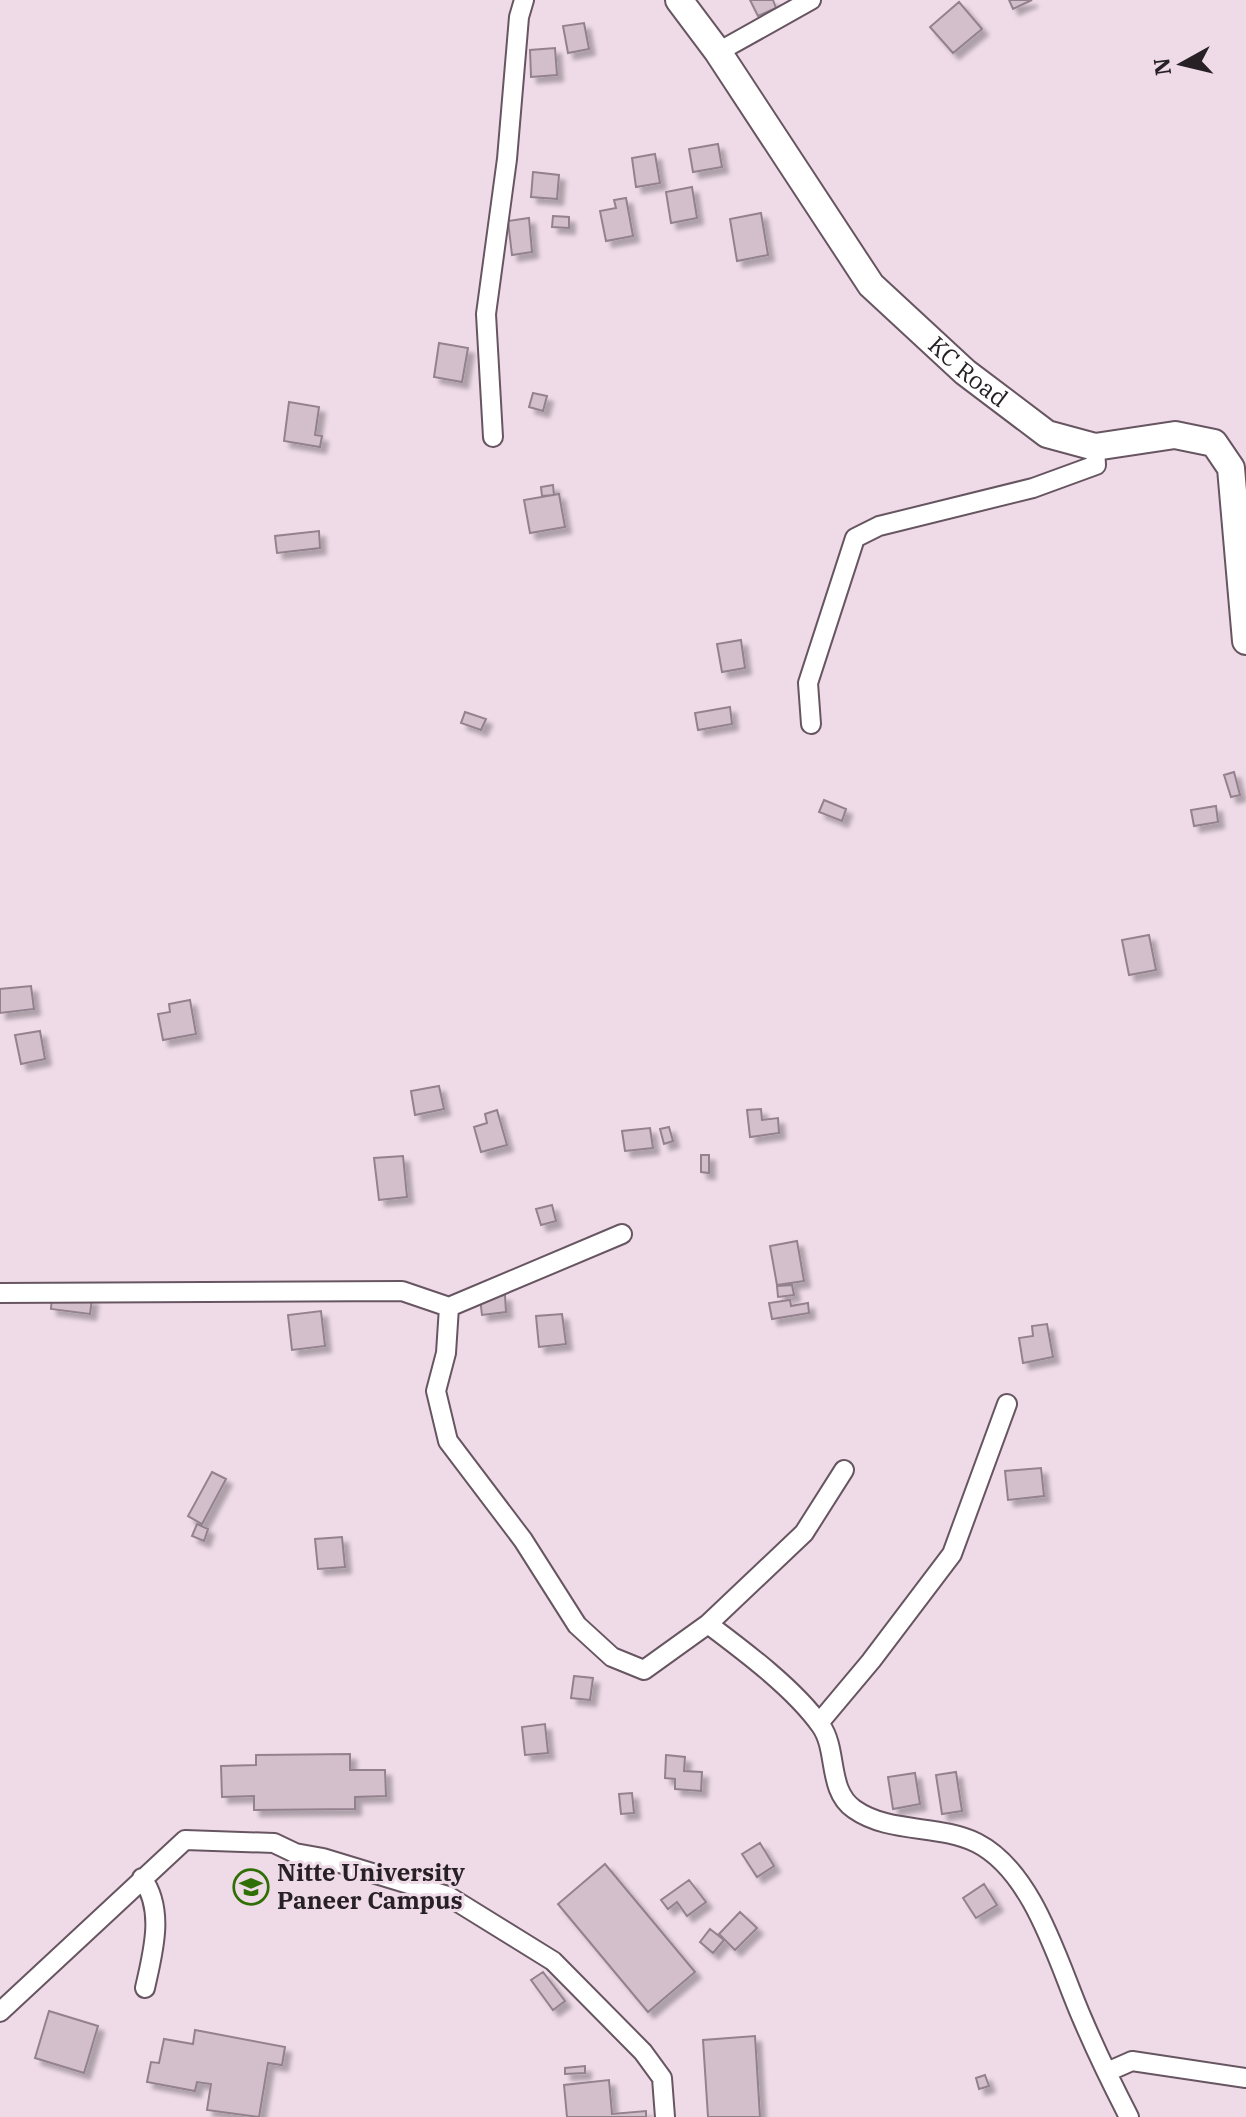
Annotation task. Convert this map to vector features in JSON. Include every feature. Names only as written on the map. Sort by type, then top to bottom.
[{"type":"main road","name":"KC Road","points":[[679,0],[718,52],[871,285],[965,372],[1047,434],[1095,447],[1175,435],[1214,443],[1231,468],[1242,510],[1246,641]]},
{"type":"street","points":[[493,437],[486,314],[507,159],[519,17],[524,0]]},
{"type":"street","points":[[718,52],[811,0]]},
{"type":"street","points":[[811,724],[808,683],[855,538],[879,526],[1033,488],[1096,465],[1095,447]]},
{"type":"street","points":[[0,1293],[402,1291],[449,1307],[622,1234]]},
{"type":"street","points":[[449,1307],[446,1353],[436,1391],[448,1441],[523,1540],[577,1625],[612,1657],[644,1670],[708,1624],[804,1533],[844,1470]]},
{"type":"street","points":[[819,1723],[871,1661],[952,1554],[1007,1404]]},
{"type":"street","points":[[708,1624],[774,1678],[819,1723],[829,1738],[839,1791],[853,1809],[880,1821],[977,1843],[1009,1869],[1050,1936],[1129,2117]]},
{"type":"street","points":[[0,2012],[185,1840],[274,1843],[295,1853],[323,1858],[448,1896],[553,1961],[643,2052],[662,2078],[665,2117]]},
{"type":"street","points":[[142,1878],[152,1893],[156,1937],[145,1988]]},
{"type":"street","points":[[1107,2072],[1132,2061],[1246,2078]]},
{"type":"building","points":[[750,0],[773,0],[776,8],[758,16]]},
{"type":"building","points":[[1009,0],[1032,0],[1013,9]]},
{"type":"building","points":[[959,2],[982,29],[953,53],[930,27]]},
{"type":"building","points":[[584,23],[589,49],[568,53],[563,26]]},
{"type":"building","points":[[555,48],[557,75],[531,77],[530,50]]},
{"type":"building","points":[[718,144],[722,167],[693,172],[689,149]]},
{"type":"building","points":[[655,154],[660,183],[636,187],[632,158]]},
{"type":"building","points":[[533,172],[559,175],[557,199],[531,197]]},
{"type":"building","points":[[692,187],[697,218],[671,223],[666,192]]},
{"type":"building","points":[[626,198],[633,236],[606,241],[600,211],[616,208],[614,200]]},
{"type":"building","points":[[761,213],[768,255],[737,261],[730,219]]},
{"type":"building","points":[[553,216],[569,217],[569,228],[552,227]]},
{"type":"building","points":[[529,218],[532,252],[512,255],[508,221]]},
{"type":"building","points":[[439,343],[468,348],[462,382],[434,377]]},
{"type":"building","points":[[533,393],[547,396],[543,411],[529,407]]},
{"type":"building","points":[[289,402],[319,407],[315,435],[322,436],[320,447],[284,441]]},
{"type":"building","points":[[553,485],[554,495],[542,496],[541,487]]},
{"type":"building","points":[[559,494],[565,527],[530,533],[524,500]]},
{"type":"building","points":[[319,531],[320,548],[277,553],[275,536]]},
{"type":"building","points":[[741,640],[745,668],[722,672],[717,644]]},
{"type":"building","points":[[730,707],[732,724],[698,730],[695,713]]},
{"type":"building","points":[[465,712],[486,719],[481,730],[461,723]]},
{"type":"building","points":[[1234,772],[1240,795],[1231,797],[1224,775]]},
{"type":"building","points":[[824,800],[846,809],[842,821],[819,812]]},
{"type":"building","points":[[1216,806],[1218,822],[1194,826],[1191,810]]},
{"type":"building","points":[[1149,935],[1156,970],[1129,975],[1122,940]]},
{"type":"building","points":[[31,986],[34,1009],[0,1013],[0,989]]},
{"type":"building","points":[[190,1000],[196,1034],[163,1040],[158,1014],[170,1012],[169,1004]]},
{"type":"building","points":[[40,1031],[45,1059],[21,1064],[15,1035]]},
{"type":"building","points":[[439,1086],[444,1109],[415,1115],[411,1091]]},
{"type":"building","points":[[761,1109],[762,1120],[778,1118],[779,1133],[750,1137],[747,1110]]},
{"type":"building","points":[[497,1110],[507,1145],[481,1152],[474,1127],[487,1123],[485,1114]]},
{"type":"building","points":[[669,1127],[673,1141],[664,1144],[660,1129]]},
{"type":"building","points":[[650,1128],[653,1148],[625,1151],[622,1131]]},
{"type":"building","points":[[701,1155],[709,1155],[709,1173],[701,1172]]},
{"type":"building","points":[[403,1156],[407,1197],[379,1200],[374,1158]]},
{"type":"building","points":[[552,1205],[556,1221],[541,1225],[536,1209]]},
{"type":"building","points":[[797,1241],[804,1281],[777,1285],[770,1246]]},
{"type":"building","points":[[792,1285],[794,1295],[778,1297],[777,1286]]},
{"type":"building","points":[[52,1295],[92,1299],[90,1314],[51,1309]]},
{"type":"building","points":[[505,1295],[506,1312],[482,1315],[480,1298]]},
{"type":"building","points":[[790,1300],[791,1306],[808,1303],[809,1313],[772,1319],[769,1303]]},
{"type":"building","points":[[321,1311],[325,1346],[292,1350],[288,1315]]},
{"type":"building","points":[[562,1314],[566,1344],[539,1347],[536,1316]]},
{"type":"building","points":[[1047,1324],[1053,1357],[1023,1363],[1019,1338],[1033,1336],[1032,1326]]},
{"type":"building","points":[[1041,1468],[1044,1496],[1008,1500],[1005,1471]]},
{"type":"building","points":[[212,1472],[226,1479],[202,1524],[188,1516]]},
{"type":"building","points":[[197,1524],[208,1529],[204,1541],[192,1536]]},
{"type":"building","points":[[342,1537],[345,1567],[318,1569],[315,1539]]},
{"type":"building","points":[[574,1676],[593,1678],[590,1700],[571,1698]]},
{"type":"building","points":[[545,1724],[548,1753],[525,1755],[522,1727]]},
{"type":"building","points":[[350,1754],[350,1770],[385,1770],[386,1796],[355,1797],[355,1809],[254,1810],[254,1796],[222,1797],[221,1766],[256,1765],[256,1755]]},
{"type":"building","points":[[666,1755],[685,1757],[684,1771],[702,1772],[701,1791],[675,1789],[675,1779],[665,1778]]},
{"type":"building","points":[[956,1772],[962,1811],[942,1814],[936,1775]]},
{"type":"building","points":[[915,1773],[920,1804],[893,1809],[888,1777]]},
{"type":"building","points":[[632,1793],[634,1813],[621,1814],[619,1794]]},
{"type":"building","points":[[760,1843],[774,1866],[757,1877],[742,1854]]},
{"type":"building","points":[[605,1864],[695,1972],[648,2012],[558,1904]]},
{"type":"building","points":[[689,1880],[706,1902],[687,1916],[677,1902],[668,1909],[661,1900]]},
{"type":"building","points":[[984,1884],[997,1905],[976,1918],[963,1898]]},
{"type":"building","points":[[740,1912],[757,1928],[735,1950],[719,1934]]},
{"type":"building","points":[[710,1929],[724,1940],[713,1953],[700,1942]]},
{"type":"building","points":[[543,1972],[565,2001],[553,2010],[531,1980]]},
{"type":"building","points":[[49,2011],[98,2026],[84,2073],[35,2058]]},
{"type":"building","points":[[195,2030],[285,2047],[282,2065],[268,2063],[259,2117],[207,2110],[211,2084],[197,2082],[195,2091],[147,2082],[151,2062],[159,2063],[164,2039],[193,2044]]},
{"type":"building","points":[[755,2036],[760,2117],[708,2117],[703,2040]]},
{"type":"building","points":[[585,2066],[585,2073],[565,2074],[565,2068]]},
{"type":"building","points":[[985,2075],[989,2086],[979,2089],[976,2078]]},
{"type":"building","points":[[609,2080],[612,2114],[646,2111],[646,2117],[567,2117],[564,2085]]},
{"type":"place","name":"Nitte University Paneer Campus","points":[[251,1887]]}]
